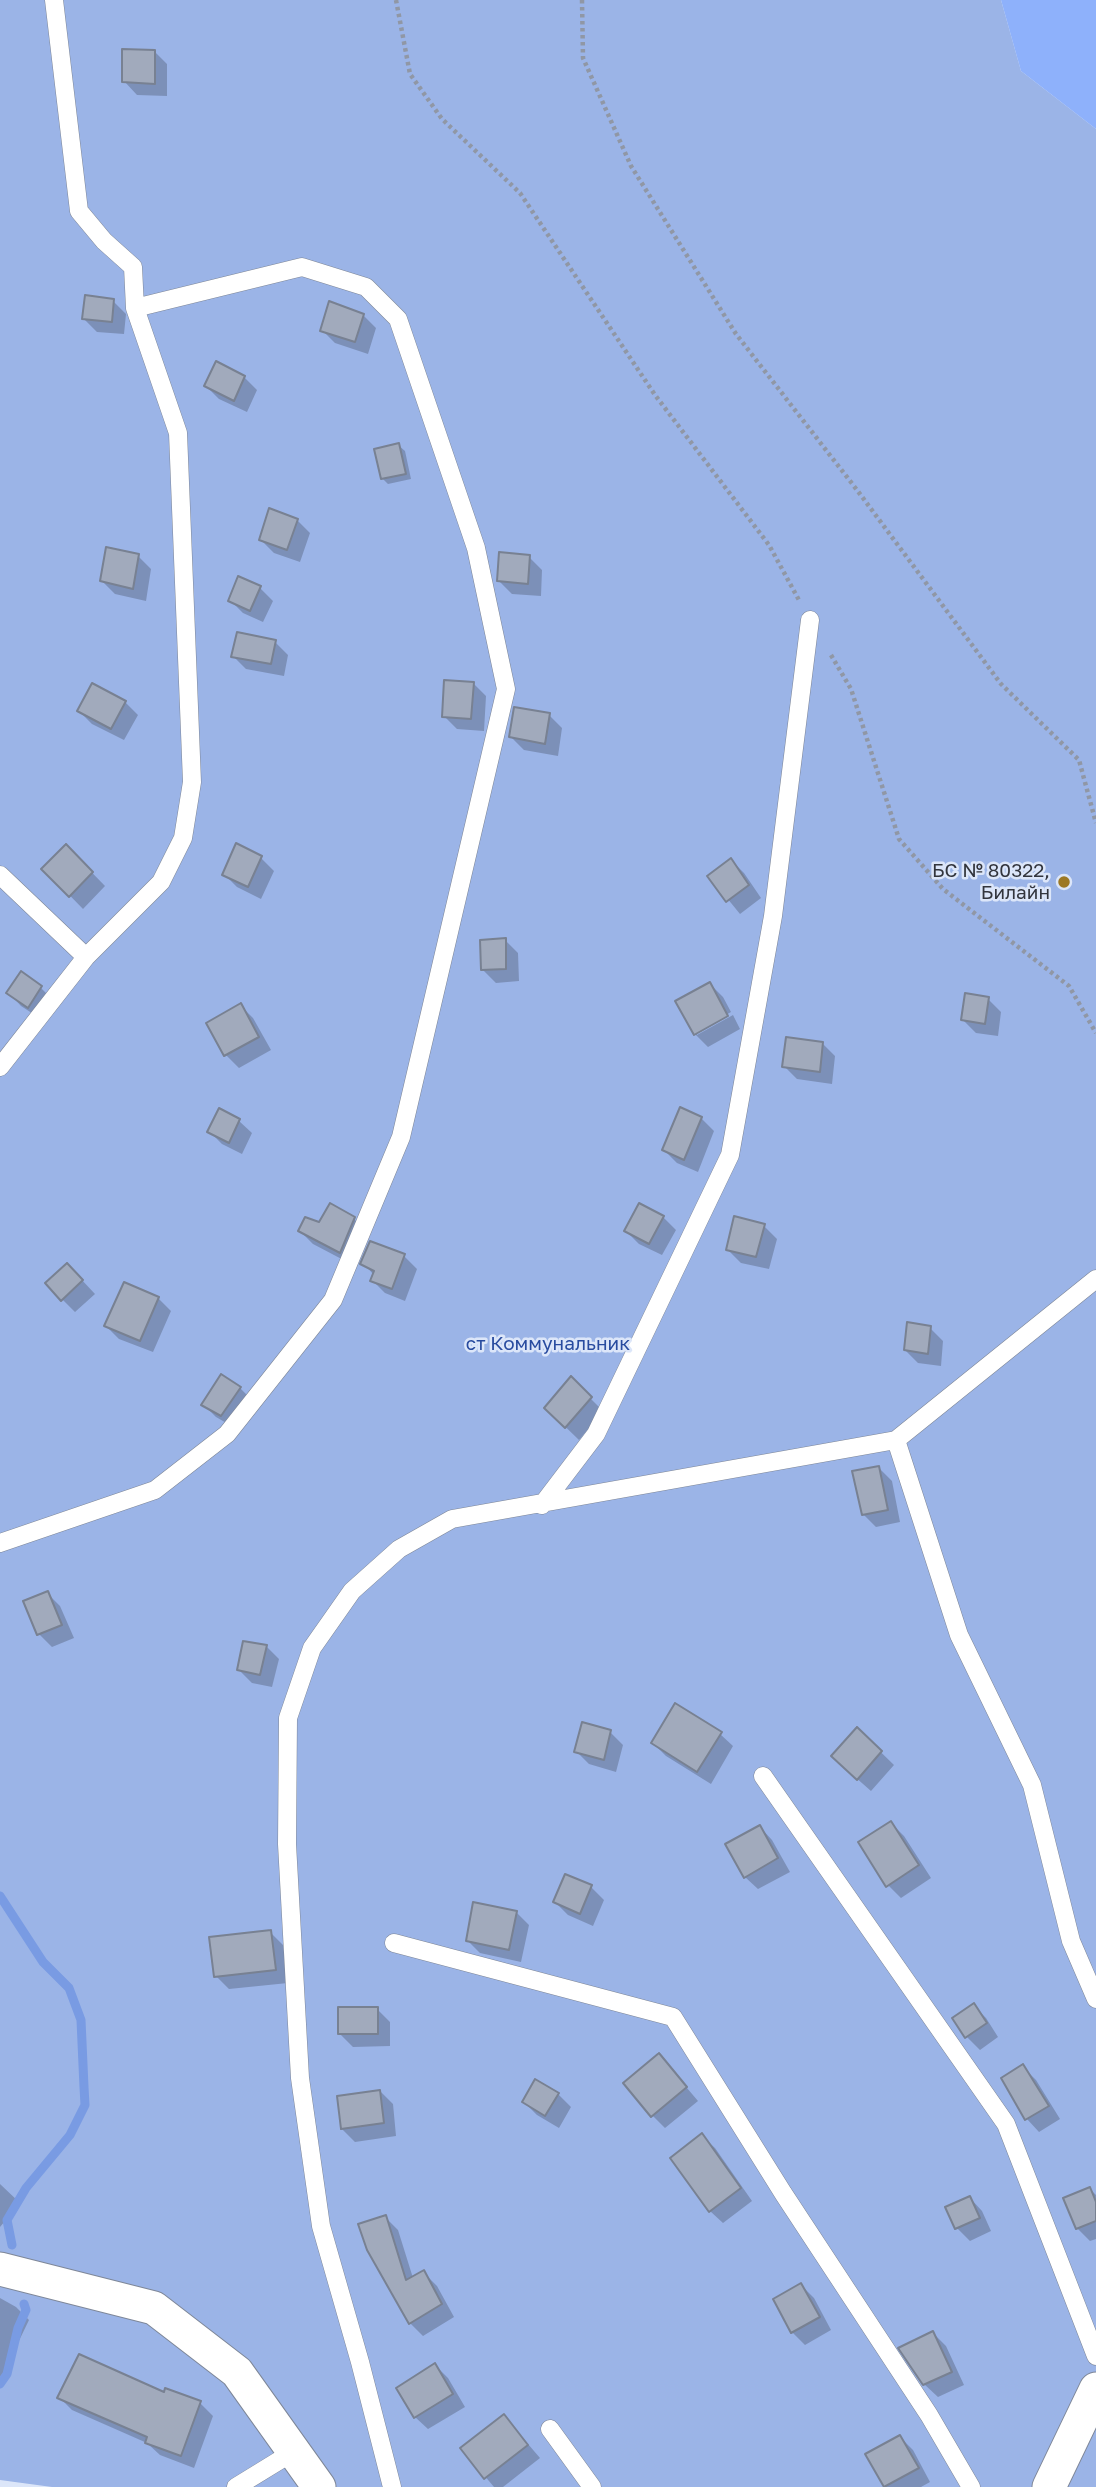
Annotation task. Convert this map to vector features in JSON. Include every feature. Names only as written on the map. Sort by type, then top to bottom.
[{"type":"street","points":[[0,2269],[154,2308],[237,2372],[319,2487]]},
{"type":"street","points":[[1049,2487],[1096,2389]]},
{"type":"lane","points":[[0,1067],[86,957],[160,882],[183,838],[192,782],[178,433],[135,309],[133,267],[104,241],[79,211],[54,0]]},
{"type":"lane","points":[[0,1543],[155,1490],[227,1433],[333,1300],[401,1137],[506,689],[476,548],[398,319],[366,287],[302,267],[135,309]]},
{"type":"lane","points":[[542,1505],[596,1434],[730,1155],[773,916],[810,620]]},
{"type":"lane","points":[[0,875],[86,957]]},
{"type":"lane","points":[[392,2487],[321,2225],[300,2078],[287,1844],[288,1718],[312,1648],[352,1591],[399,1549],[452,1519],[896,1440],[1096,1279]]},
{"type":"lane","points":[[896,1440],[959,1635],[1032,1785],[1071,1941],[1096,1999]]},
{"type":"lane","points":[[763,1776],[1006,2123],[1096,2356]]},
{"type":"lane","points":[[394,1943],[673,2017],[783,2193],[929,2415],[971,2487]]},
{"type":"lane","points":[[550,2429],[592,2487]]},
{"type":"lane","points":[[236,2487],[293,2452]]},
{"type":"path","points":[[396,0],[410,74],[442,119],[520,193],[655,395],[769,545],[850,688],[899,839],[943,889],[1069,986],[1096,1033]]},
{"type":"path","points":[[582,0],[583,58],[631,166],[736,334],[857,490],[1001,684],[1079,761],[1096,823]]},
{"type":"green space","name":"ст Коммунальник","points":[[0,0],[1001,0],[1021,71],[1096,129],[1096,2487],[52,2487],[0,2480]]},
{"type":"shaded area","points":[[1001,0],[1096,0],[1096,129],[1021,71]]},
{"type":"building","points":[[122,49],[155,50],[155,84],[122,82]]},
{"type":"building","points":[[85,295],[114,299],[112,322],[82,319]]},
{"type":"building","points":[[329,301],[364,314],[355,342],[320,331]]},
{"type":"building","points":[[216,361],[245,376],[234,401],[204,386]]},
{"type":"building","points":[[399,443],[406,474],[381,479],[374,449]]},
{"type":"building","points":[[269,508],[298,519],[287,550],[259,540]]},
{"type":"building","points":[[106,547],[139,554],[133,589],[100,581]]},
{"type":"building","points":[[499,552],[530,555],[528,584],[497,581]]},
{"type":"building","points":[[238,576],[261,586],[250,611],[228,601]]},
{"type":"building","points":[[237,632],[276,640],[271,664],[231,657]]},
{"type":"building","points":[[444,680],[474,682],[471,719],[442,717]]},
{"type":"building","points":[[92,683],[126,701],[111,729],[77,711]]},
{"type":"building","points":[[514,707],[550,713],[545,744],[509,737]]},
{"type":"building","points":[[236,843],[262,856],[248,887],[222,875]]},
{"type":"building","points":[[66,844],[93,872],[69,897],[41,869]]},
{"type":"building","points":[[731,858],[749,885],[726,902],[707,876]]},
{"type":"building","points":[[506,938],[506,969],[481,970],[480,940]]},
{"type":"building","points":[[21,971],[42,986],[28,1008],[6,993]]},
{"type":"building","points":[[710,982],[728,1016],[694,1035],[675,1001]]},
{"type":"building","points":[[965,993],[989,997],[985,1024],[961,1020]]},
{"type":"building","points":[[241,1003],[259,1037],[224,1056],[206,1023]]},
{"type":"building","points":[[786,1037],[823,1042],[820,1072],[782,1067]]},
{"type":"building","points":[[680,1107],[702,1117],[684,1160],[662,1150]]},
{"type":"building","points":[[219,1108],[240,1119],[229,1143],[207,1132]]},
{"type":"building","points":[[330,1203],[355,1217],[340,1253],[298,1231],[305,1217],[319,1222]]},
{"type":"building","points":[[639,1203],[664,1216],[649,1244],[624,1231]]},
{"type":"building","points":[[734,1216],[765,1224],[756,1257],[726,1250]]},
{"type":"building","points":[[370,1241],[405,1254],[392,1289],[370,1281],[374,1271],[360,1264]]},
{"type":"building","points":[[67,1263],[83,1280],[61,1301],[45,1283]]},
{"type":"building","points":[[124,1282],[159,1297],[140,1341],[104,1326]]},
{"type":"building","points":[[907,1322],[931,1326],[928,1354],[904,1350]]},
{"type":"building","points":[[221,1374],[241,1387],[221,1416],[201,1405]]},
{"type":"building","points":[[571,1376],[592,1397],[565,1428],[544,1408]]},
{"type":"building","points":[[879,1466],[888,1510],[862,1515],[852,1471]]},
{"type":"building","points":[[48,1591],[62,1625],[37,1635],[23,1601]]},
{"type":"building","points":[[243,1641],[267,1645],[260,1675],[237,1670]]},
{"type":"building","points":[[675,1703],[722,1732],[697,1772],[651,1743]]},
{"type":"building","points":[[582,1722],[611,1730],[604,1760],[574,1752]]},
{"type":"building","points":[[857,1727],[882,1751],[857,1780],[831,1756]]},
{"type":"building","points":[[891,1821],[919,1865],[886,1887],[858,1842]]},
{"type":"building","points":[[760,1825],[778,1858],[744,1878],[725,1844]]},
{"type":"building","points":[[565,1874],[592,1885],[580,1914],[553,1902]]},
{"type":"building","points":[[473,1902],[517,1911],[509,1950],[466,1941]]},
{"type":"building","points":[[271,1930],[276,1970],[214,1977],[209,1937]]},
{"type":"building","points":[[974,2003],[987,2023],[965,2038],[952,2018]]},
{"type":"building","points":[[338,2007],[378,2007],[378,2034],[338,2034]]},
{"type":"building","points":[[659,2053],[687,2087],[651,2117],[623,2083]]},
{"type":"building","points":[[1023,2064],[1049,2106],[1025,2120],[1001,2078]]},
{"type":"building","points":[[535,2079],[559,2093],[545,2116],[522,2102]]},
{"type":"building","points":[[380,2090],[384,2123],[341,2129],[337,2096]]},
{"type":"building","points":[[702,2133],[741,2188],[709,2212],[670,2158]]},
{"type":"building","points":[[1090,2187],[1096,2202],[1096,2221],[1076,2229],[1063,2198]]},
{"type":"building","points":[[970,2196],[980,2218],[955,2229],[945,2207]]},
{"type":"building","points":[[386,2215],[406,2280],[424,2270],[442,2304],[409,2324],[367,2250],[358,2224]]},
{"type":"building","points":[[801,2283],[820,2317],[791,2333],[773,2299]]},
{"type":"building","points":[[933,2331],[952,2372],[923,2385],[898,2348]]},
{"type":"building","points":[[79,2354],[164,2392],[165,2388],[201,2401],[181,2456],[145,2443],[147,2437],[57,2398]]},
{"type":"building","points":[[435,2363],[453,2394],[414,2418],[396,2388]]},
{"type":"building","points":[[504,2414],[528,2445],[484,2479],[460,2448]]},
{"type":"building","points":[[900,2435],[919,2468],[884,2487],[865,2454]]},
{"type":"waterway","points":[[0,1896],[43,1962],[69,1988],[81,2020],[85,2105],[70,2135],[26,2188],[7,2220],[12,2245]]},
{"type":"waterway","points":[[0,2384],[7,2374],[18,2328],[26,2310],[24,2304]]},
{"type":"place","name":"БС № 80322, Билайн","points":[[1064,882]]}]
